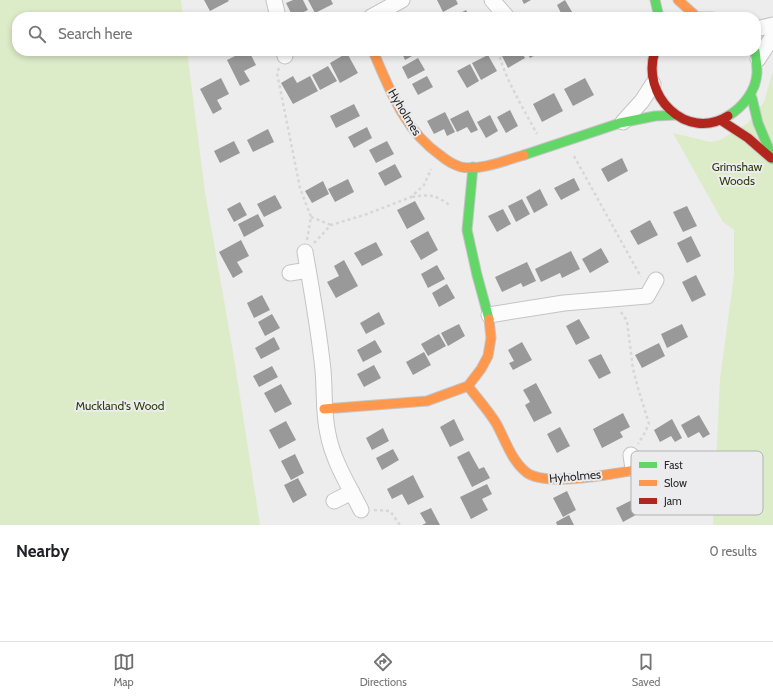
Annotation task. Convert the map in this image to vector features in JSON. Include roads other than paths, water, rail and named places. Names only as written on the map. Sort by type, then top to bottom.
[{"type":"street","points":[[274,0],[277,12]]},
{"type":"street","points":[[380,12],[402,0]]},
{"type":"street","points":[[492,0],[502,12]]},
{"type":"street","points":[[655,0],[658,12]]},
{"type":"street","points":[[678,0],[691,12]]},
{"type":"street","points":[[761,27],[773,25]]},
{"type":"street","points":[[761,50],[773,36]]},
{"type":"street","name":"Hyholmes","points":[[375,56],[401,110],[414,133],[449,162],[461,166],[473,167],[508,160],[623,122],[654,116],[676,115]]},
{"type":"street","points":[[654,56],[652,69],[653,84],[658,96],[666,107],[676,115],[691,122],[706,124],[722,121],[734,116],[744,108],[752,98],[757,86],[759,72],[757,56]]},
{"type":"street","name":"Hyholmes","points":[[623,122],[642,101],[653,84]]},
{"type":"street","points":[[752,98],[758,123],[773,159]]},
{"type":"street","points":[[722,121],[748,138],[773,159]]},
{"type":"street","points":[[324,409],[427,401],[468,386],[481,369],[488,356],[491,338],[488,315],[467,230],[473,167]]},
{"type":"street","points":[[305,252],[318,328],[323,372],[324,409],[328,435],[335,458],[361,510]]},
{"type":"street","points":[[290,273],[308,270]]},
{"type":"street","points":[[488,315],[564,303],[620,299],[651,294]]},
{"type":"street","name":"Hyholmes","points":[[468,386],[495,422],[514,458],[527,472],[542,479],[580,478],[631,462]]},
{"type":"street","points":[[334,501],[352,492]]},
{"type":"park label","name":"Grimshaw Woods","points":[[737,173]]},
{"type":"park label","name":"Muckland's Wood","points":[[120,405]]}]
